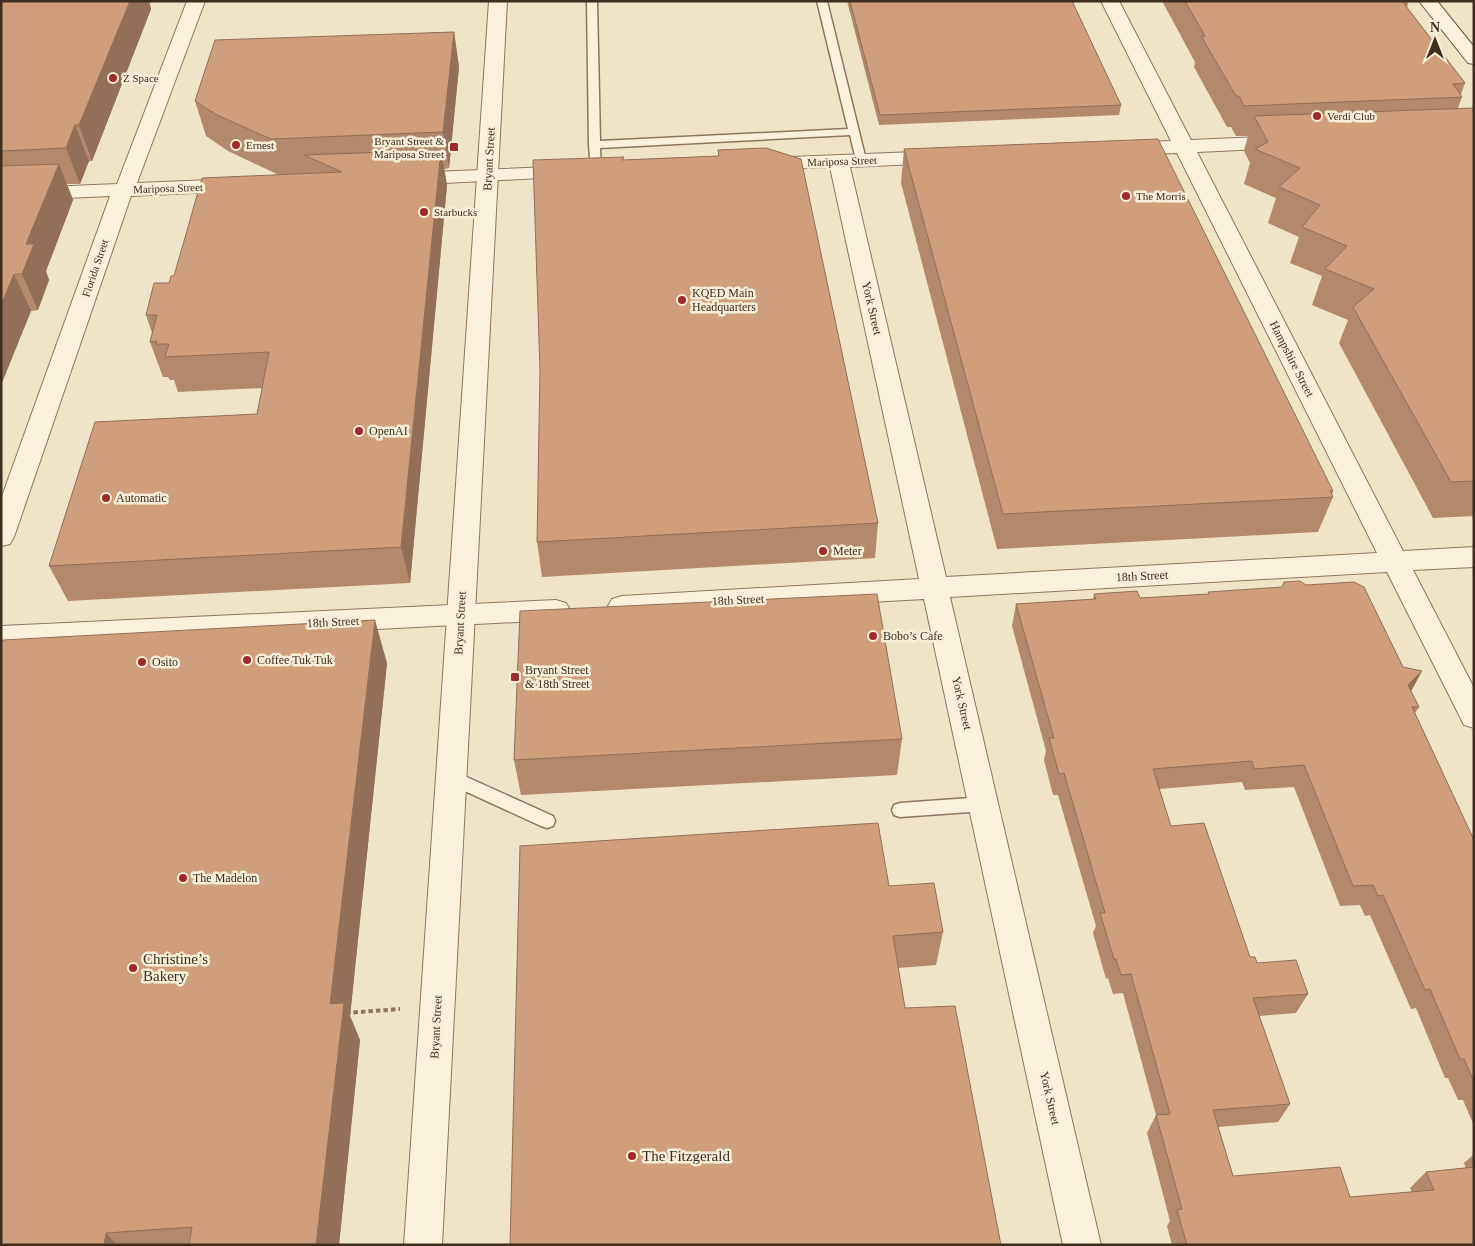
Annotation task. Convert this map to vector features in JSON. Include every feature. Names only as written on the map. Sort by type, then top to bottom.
[{"type":"street","name":"Florida Street","points":[[1,537],[115,208],[134,169],[196,1]]},
{"type":"street","name":"Bryant Street","points":[[424,1245],[498,1]]},
{"type":"street","name":"Hampshire Street","points":[[1110,1],[1474,718]]},
{"type":"street","points":[[1428,1],[1474,59]]},
{"type":"street","points":[[1105,150],[1299,142]]},
{"type":"street","name":"Mariposa Street","points":[[750,165],[958,156]]},
{"type":"street","name":"York Street","points":[[850,161],[936,588],[1082,1245]]},
{"type":"street","points":[[394,180],[605,171]]},
{"type":"street","name":"Mariposa Street","points":[[1,195],[255,184]]},
{"type":"street","name":"18th Street","points":[[1,637],[460,616],[1474,558]]},
{"type":"lane","points":[[592,1],[594,145],[605,171]]},
{"type":"lane","points":[[822,1],[854,132],[850,161]]},
{"type":"lane","points":[[594,145],[854,132]]},
{"type":"lane","points":[[451,777],[547,822]]},
{"type":"lane","points":[[900,810],[984,804]]},
{"type":"path","points":[[338,1013],[438,1006]]},
{"type":"building","points":[[1,1],[130,1],[79,125],[75,125],[66,148],[1,151]]},
{"type":"building","points":[[850,1],[1072,1],[1121,105],[880,115]]},
{"type":"building","points":[[1185,1],[1402,1],[1465,83],[1453,84],[1462,97],[1244,106],[1239,96],[1236,96],[1208,48],[1202,37],[1205,36]]},
{"type":"building","points":[[454,32],[443,132],[271,139],[217,115],[195,101],[215,40]]},
{"type":"building","points":[[1474,108],[1474,481],[1451,482],[1353,307],[1374,289],[1325,269],[1347,246],[1302,227],[1320,205],[1279,187],[1300,168],[1255,149],[1268,142],[1254,116]]},
{"type":"building","points":[[1158,139],[1333,491],[1330,491],[1333,497],[1003,514],[904,149]]},
{"type":"building","points":[[766,148],[801,159],[878,523],[537,542],[540,370],[533,160],[624,157],[622,160],[719,156],[718,150]]},
{"type":"building","points":[[441,150],[401,547],[49,566],[95,422],[257,414],[269,352],[165,357],[169,344],[156,344],[157,341],[150,342],[157,315],[146,315],[154,283],[169,283],[171,276],[174,276],[202,178],[342,172],[304,155]]},
{"type":"building","points":[[59,164],[26,244],[34,244],[22,274],[14,274],[1,305],[1,166]]},
{"type":"building","points":[[1300,581],[1306,585],[1354,582],[1364,587],[1403,667],[1422,671],[1408,685],[1419,707],[1412,707],[1474,840],[1474,1082],[1464,1059],[1460,1059],[1430,989],[1425,990],[1383,895],[1378,896],[1373,885],[1353,886],[1304,765],[1254,769],[1252,761],[1153,769],[1171,826],[1204,823],[1250,957],[1255,957],[1257,963],[1296,960],[1308,994],[1253,998],[1290,1104],[1213,1110],[1233,1176],[1340,1167],[1350,1197],[1434,1190],[1426,1172],[1474,1167],[1474,1245],[1187,1245],[1177,1210],[1182,1209],[1156,1115],[1170,1114],[1131,974],[1121,975],[1100,913],[1105,913],[1064,773],[1059,774],[1049,738],[1054,738],[1016,604],[1096,599],[1094,594],[1137,591],[1140,598],[1209,594],[1208,592],[1282,587],[1284,582]]},
{"type":"building","points":[[877,594],[902,739],[514,760],[520,611]]},
{"type":"building","points":[[375,620],[330,1004],[344,1003],[316,1245],[189,1245],[192,1227],[106,1233],[104,1245],[1,1245],[1,645],[3,640]]},
{"type":"building","points":[[878,823],[889,886],[934,883],[943,932],[893,936],[905,1008],[955,1006],[1001,1245],[510,1245],[520,846]]},
{"type":"place","name":"Z Space","points":[[113,78]]},
{"type":"place","name":"Verdi Club","points":[[1317,116]]},
{"type":"place","name":"Ernest","points":[[236,145]]},
{"type":"place","name":"Bryant Street & Mariposa Street","points":[[454,147]]},
{"type":"place","name":"The Morris","points":[[1126,196]]},
{"type":"place","name":"Starbucks","points":[[424,212]]},
{"type":"place","name":"KQED Main Headquarters","points":[[682,300]]},
{"type":"place","name":"OpenAI","points":[[359,431]]},
{"type":"place","name":"Automatic","points":[[106,498]]},
{"type":"place","name":"Meter","points":[[823,551]]},
{"type":"place","name":"Bobo’s Cafe","points":[[873,636]]},
{"type":"place","name":"Coffee Tuk Tuk","points":[[247,660]]},
{"type":"place","name":"Osito","points":[[142,662]]},
{"type":"place","name":"Bryant Street & 18th Street","points":[[515,677]]},
{"type":"place","name":"The Madelon","points":[[183,878]]},
{"type":"place","name":"Christine’s Bakery","points":[[133,968]]},
{"type":"place","name":"The Fitzgerald","points":[[632,1156]]}]
